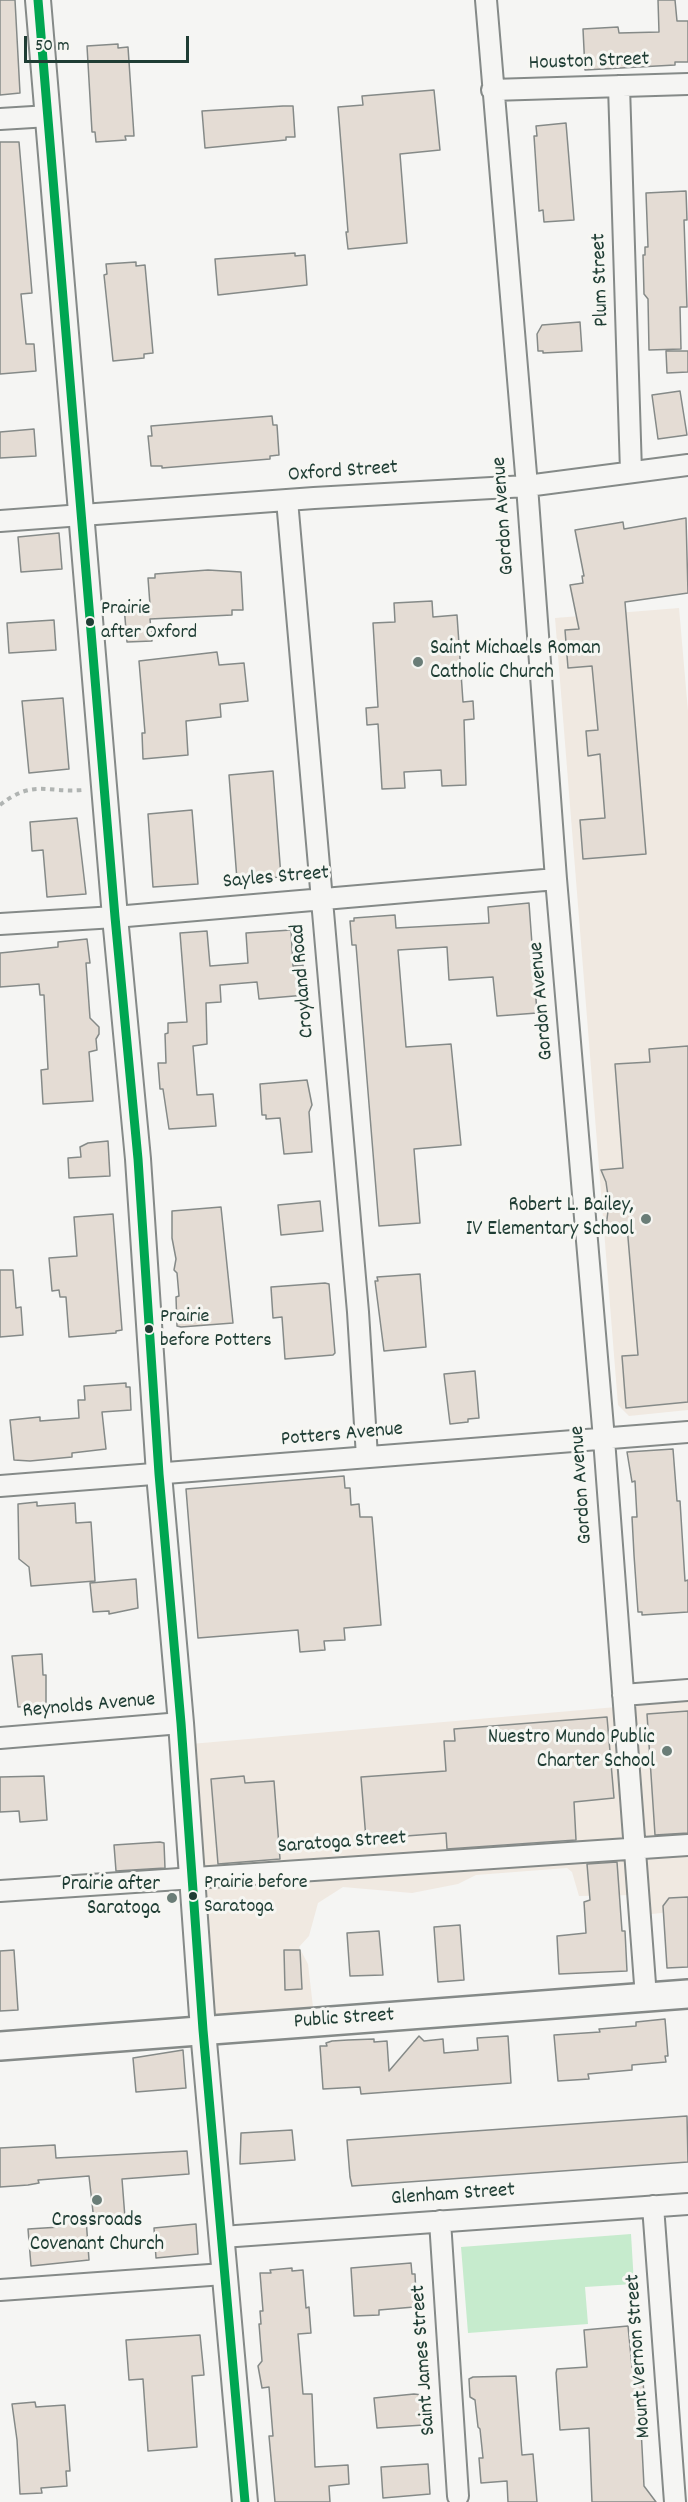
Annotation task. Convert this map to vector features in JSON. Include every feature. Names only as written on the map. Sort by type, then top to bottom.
[{"type":"main road","name":"Public Street","points":[[0,2046],[688,1994]]},
{"type":"street","points":[[38,0],[115,917],[138,1159],[159,1474],[181,1723],[203,2030],[245,2502]]},
{"type":"street","name":"Gordon Avenue","points":[[486,0],[527,486],[556,879],[604,1439],[646,1997]]},
{"type":"street","name":"Houston Street","points":[[492,90],[688,84]]},
{"type":"street","name":"Plum Street","points":[[619,86],[631,472]]},
{"type":"street","points":[[0,119],[49,116]]},
{"type":"street","name":"Oxford Street","points":[[0,521],[287,500],[527,486],[688,465]]},
{"type":"street","name":"Croyland Road","points":[[287,500],[357,1312],[367,1457]]},
{"type":"street","name":"Sayles Street","points":[[0,924],[115,917],[556,879]]},
{"type":"street","name":"Potters Avenue","points":[[0,1486],[688,1432]]},
{"type":"street","points":[[623,1695],[688,1690]]},
{"type":"street","name":"Reynolds Avenue","points":[[0,1738],[181,1723]]},
{"type":"street","name":"Saratoga Street","points":[[0,1891],[688,1845]]},
{"type":"street","name":"Glenham Street","points":[[222,2237],[688,2204]]},
{"type":"street","name":"Mount Vernon Street","points":[[653,2206],[675,2502]]},
{"type":"street","name":"Saint James Street","points":[[440,2221],[458,2496]]},
{"type":"street","points":[[0,2290],[224,2274]]},
{"type":"path","points":[[0,805],[24,790],[37,787],[65,792],[104,789]]},
{"type":"shaded area","points":[[679,608],[688,711],[688,1410],[629,1416],[618,1405],[555,618]]},
{"type":"shaded area","points":[[688,1682],[688,1910],[643,1915],[636,1895],[579,1896],[572,1872],[567,1868],[476,1875],[458,1884],[412,1893],[343,1887],[318,1903],[309,1936],[299,1947],[308,1964],[313,2007],[311,2013],[210,2022],[179,1745],[628,1706]]},
{"type":"green space","points":[[631,2234],[634,2284],[585,2287],[588,2324],[468,2333],[461,2247]]},
{"type":"building","points":[[0,0],[15,0],[20,93],[0,95]]},
{"type":"building","points":[[658,0],[675,0],[677,21],[688,21],[688,62],[675,62],[675,65],[585,70],[583,29],[618,27],[619,33],[659,32]]},
{"type":"building","points":[[118,44],[118,48],[128,47],[134,136],[125,136],[126,140],[96,142],[95,132],[92,132],[87,46]]},
{"type":"building","points":[[434,90],[440,150],[400,154],[407,243],[348,249],[338,107],[363,105],[362,96]]},
{"type":"building","points":[[293,106],[295,137],[286,137],[286,140],[205,148],[202,111]]},
{"type":"building","points":[[566,123],[574,220],[544,222],[543,210],[539,211],[534,136],[537,136],[536,126]]},
{"type":"building","points":[[0,142],[19,142],[32,293],[21,294],[26,344],[34,344],[36,371],[0,374]]},
{"type":"building","points":[[686,191],[687,220],[684,220],[687,307],[680,307],[681,349],[649,350],[648,299],[644,294],[643,255],[645,255],[645,247],[648,247],[646,193]]},
{"type":"building","points":[[295,253],[295,256],[305,255],[307,285],[218,295],[215,259]]},
{"type":"building","points":[[136,262],[136,266],[145,265],[153,353],[144,354],[144,358],[113,361],[104,275],[107,274],[106,264]]},
{"type":"building","points":[[580,322],[582,351],[543,353],[543,351],[538,351],[537,334],[542,325]]},
{"type":"building","points":[[666,351],[688,351],[688,372],[667,373]]},
{"type":"building","points":[[680,391],[687,435],[658,439],[652,395]]},
{"type":"building","points":[[272,416],[273,425],[277,425],[279,455],[270,456],[270,459],[162,468],[162,466],[151,466],[148,436],[152,436],[151,426]]},
{"type":"building","points":[[34,429],[36,456],[0,458],[0,432]]},
{"type":"building","points":[[686,518],[688,593],[625,602],[646,854],[583,859],[580,820],[605,818],[600,754],[588,756],[586,731],[598,730],[592,666],[568,668],[565,630],[579,629],[570,585],[583,583],[582,576],[584,576],[575,530],[623,522],[624,529]]},
{"type":"building","points":[[59,533],[62,569],[21,572],[18,537]]},
{"type":"building","points":[[208,570],[241,572],[243,610],[232,610],[232,615],[150,619],[152,641],[127,642],[124,606],[150,605],[148,578],[155,578],[155,574]]},
{"type":"building","name":"Saint Michaels Roman Catholic Church","points":[[432,601],[433,617],[457,615],[463,702],[473,701],[474,719],[464,720],[466,785],[442,786],[441,770],[404,772],[405,788],[382,789],[378,724],[367,725],[366,708],[378,707],[373,623],[395,622],[394,603]]},
{"type":"building","points":[[54,620],[56,650],[9,653],[7,623]]},
{"type":"building","points":[[217,652],[219,665],[244,663],[248,701],[220,704],[221,717],[186,721],[188,755],[143,759],[142,733],[145,733],[139,661]]},
{"type":"building","points":[[63,698],[69,769],[29,773],[22,701]]},
{"type":"building","points":[[273,771],[281,877],[237,880],[229,775]]},
{"type":"building","points":[[192,810],[198,884],[153,887],[148,814]]},
{"type":"building","points":[[77,818],[86,894],[47,897],[43,850],[32,851],[30,822]]},
{"type":"building","points":[[529,903],[537,1013],[497,1016],[493,977],[449,980],[447,947],[398,950],[406,1047],[451,1044],[461,1145],[414,1149],[420,1223],[379,1226],[356,945],[352,945],[350,921],[354,921],[354,918],[395,915],[396,928],[489,923],[488,907]]},
{"type":"building","points":[[291,930],[293,966],[303,965],[306,995],[259,999],[257,982],[220,985],[221,1002],[206,1003],[207,1044],[193,1046],[197,1095],[213,1094],[216,1126],[169,1129],[163,1089],[160,1089],[158,1063],[166,1063],[165,1034],[168,1033],[168,1023],[187,1022],[180,933],[207,931],[210,966],[248,963],[246,933]]},
{"type":"building","points":[[87,939],[90,963],[86,963],[90,1018],[99,1027],[96,1039],[97,1050],[89,1052],[93,1101],[43,1104],[41,1070],[48,1069],[44,995],[40,995],[39,984],[0,987],[0,953],[58,947],[58,942]]},
{"type":"building","name":"Robert L. Bailey, IV Elementary School","points":[[688,1046],[688,1402],[626,1408],[622,1356],[638,1355],[627,1226],[606,1227],[609,1203],[606,1182],[601,1170],[623,1168],[615,1064],[650,1062],[649,1049]]},
{"type":"building","points":[[307,1080],[312,1105],[309,1112],[312,1152],[284,1154],[280,1118],[266,1119],[266,1115],[262,1115],[260,1084]]},
{"type":"building","points":[[108,1141],[110,1176],[69,1178],[68,1158],[81,1157],[80,1147],[88,1143]]},
{"type":"building","points":[[320,1201],[323,1231],[281,1235],[278,1205]]},
{"type":"building","points":[[221,1207],[233,1323],[177,1326],[176,1297],[179,1296],[177,1273],[174,1270],[176,1259],[172,1238],[172,1211]]},
{"type":"building","points":[[113,1214],[122,1330],[116,1333],[69,1337],[66,1297],[60,1297],[59,1290],[52,1291],[49,1258],[77,1256],[74,1217]]},
{"type":"building","points":[[0,1270],[13,1270],[16,1308],[21,1307],[23,1335],[0,1337]]},
{"type":"building","points":[[420,1274],[426,1347],[384,1351],[375,1281],[378,1281],[377,1277]]},
{"type":"building","points":[[329,1284],[335,1353],[285,1359],[282,1317],[273,1318],[271,1287]]},
{"type":"building","points":[[475,1371],[479,1418],[450,1424],[444,1374]]},
{"type":"building","points":[[126,1383],[126,1387],[130,1387],[131,1410],[102,1412],[106,1449],[72,1453],[72,1457],[30,1461],[14,1460],[10,1420],[40,1417],[40,1421],[79,1418],[78,1400],[85,1400],[84,1386]]},
{"type":"building","points":[[673,1449],[677,1501],[680,1501],[685,1581],[688,1580],[688,1612],[642,1615],[642,1612],[638,1612],[632,1517],[637,1517],[635,1481],[632,1482],[627,1452]]},
{"type":"building","points":[[344,1476],[345,1488],[350,1488],[351,1505],[359,1504],[360,1517],[372,1517],[381,1625],[344,1628],[345,1640],[324,1641],[325,1650],[300,1652],[298,1630],[198,1638],[186,1489]]},
{"type":"building","points":[[37,1502],[37,1506],[75,1503],[76,1523],[91,1522],[95,1581],[31,1586],[29,1567],[19,1559],[18,1504]]},
{"type":"building","points":[[136,1579],[138,1608],[109,1614],[109,1611],[93,1612],[90,1583]]},
{"type":"building","points":[[42,1654],[43,1675],[46,1675],[46,1705],[18,1707],[12,1656]]},
{"type":"building","name":"Nuestro Mundo Public Charter School","points":[[688,1711],[688,1833],[655,1835],[647,1714]]},
{"type":"building","points":[[607,1717],[614,1798],[574,1802],[576,1840],[447,1849],[446,1833],[366,1839],[361,1777],[446,1771],[444,1741],[455,1741],[454,1729]]},
{"type":"building","points":[[44,1776],[47,1820],[20,1822],[19,1811],[0,1812],[0,1777]]},
{"type":"building","points":[[244,1776],[245,1783],[274,1781],[280,1859],[218,1864],[211,1779]]},
{"type":"building","points":[[164,1843],[165,1868],[116,1871],[114,1845]]},
{"type":"building","points":[[617,1862],[627,1971],[559,1974],[557,1936],[586,1933],[584,1902],[590,1900],[587,1864]]},
{"type":"building","points":[[688,1897],[688,1967],[667,1968],[663,1906],[669,1898]]},
{"type":"building","points":[[460,1925],[464,1980],[438,1982],[434,1927]]},
{"type":"building","points":[[379,1931],[383,1975],[350,1976],[347,1933]]},
{"type":"building","points":[[14,1950],[18,2010],[0,2011],[0,1951]]},
{"type":"building","points":[[284,1950],[300,1950],[302,1989],[285,1990]]},
{"type":"building","points":[[665,2019],[668,2056],[665,2056],[666,2062],[632,2065],[632,2070],[588,2074],[589,2079],[558,2081],[554,2035],[600,2032],[599,2029],[636,2026],[636,2022]]},
{"type":"building","points":[[419,2036],[424,2041],[443,2039],[444,2053],[478,2050],[477,2038],[508,2036],[511,2083],[361,2094],[360,2087],[323,2089],[320,2046],[327,2046],[326,2043],[332,2041],[374,2039],[374,2042],[387,2041],[389,2071]]},
{"type":"building","points":[[183,2050],[186,2088],[136,2092],[133,2058]]},
{"type":"building","points":[[687,2116],[688,2162],[352,2186],[350,2177],[347,2140]]},
{"type":"building","points":[[292,2130],[295,2160],[240,2164],[241,2133]]},
{"type":"building","points":[[55,2145],[56,2158],[187,2151],[189,2174],[122,2179],[125,2218],[94,2221],[89,2176],[38,2180],[39,2183],[0,2187],[0,2148]]},
{"type":"building","points":[[86,2218],[89,2260],[31,2266],[28,2229],[60,2227],[60,2219]]},
{"type":"building","points":[[196,2224],[198,2254],[156,2258],[154,2228]]},
{"type":"building","points":[[411,2263],[412,2274],[415,2274],[414,2307],[379,2310],[379,2315],[354,2316],[351,2268]]},
{"type":"building","points":[[292,2268],[292,2271],[303,2270],[306,2308],[309,2307],[311,2333],[298,2334],[303,2394],[312,2394],[315,2467],[348,2465],[349,2484],[329,2486],[330,2502],[275,2502],[269,2436],[273,2436],[269,2387],[262,2388],[258,2366],[262,2361],[259,2324],[261,2324],[260,2311],[263,2311],[260,2273]]},
{"type":"building","points":[[628,2326],[632,2367],[643,2380],[646,2428],[641,2428],[644,2486],[656,2502],[592,2502],[589,2428],[560,2430],[556,2373],[557,2369],[587,2367],[584,2330]]},
{"type":"building","points":[[200,2335],[204,2375],[192,2376],[197,2447],[148,2451],[143,2379],[129,2380],[126,2340]]},
{"type":"building","points":[[516,2376],[522,2455],[533,2454],[537,2502],[508,2502],[507,2481],[481,2483],[479,2458],[483,2458],[480,2429],[475,2400],[470,2397],[469,2379]]},
{"type":"building","points":[[422,2395],[424,2425],[377,2428],[374,2398]]},
{"type":"building","points":[[35,2402],[36,2407],[65,2405],[70,2471],[66,2471],[67,2486],[41,2488],[42,2493],[20,2494],[12,2404]]},
{"type":"building","points":[[428,2464],[430,2494],[383,2498],[381,2467]]},
{"type":"transit line","points":[[38,0],[115,917],[138,1159],[159,1474],[181,1723],[203,2030],[245,2502]]},
{"type":"place","name":"Prairie after Oxford","points":[[90,622]]},
{"type":"place","name":"Saint Michaels Roman Catholic Church","points":[[418,662]]},
{"type":"place","name":"Robert L. Bailey, IV Elementary School","points":[[646,1219]]},
{"type":"place","name":"Prairie before Potters","points":[[149,1329]]},
{"type":"place","name":"Nuestro Mundo Public Charter School","points":[[667,1751]]},
{"type":"place","name":"Prairie before Saratoga","points":[[193,1896]]},
{"type":"place","name":"Prairie after Saratoga","points":[[172,1898]]},
{"type":"place","name":"Crossroads Covenant Church","points":[[97,2200]]}]
